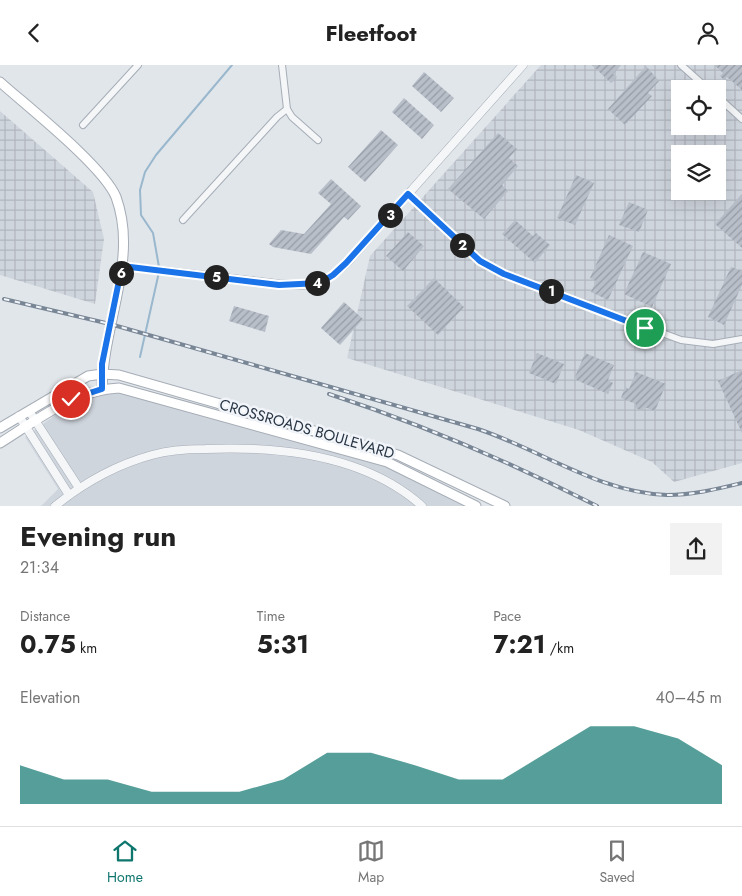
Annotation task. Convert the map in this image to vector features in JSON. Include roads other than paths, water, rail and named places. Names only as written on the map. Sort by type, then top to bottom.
[{"type":"main road","points":[[0,82],[84,159],[108,184],[115,196],[123,225],[122,266],[106,343],[102,389]]},
{"type":"main road","points":[[0,428],[74,382],[88,376],[102,374]]},
{"type":"main road","name":"CROSSROADS BOULEVARD","points":[[102,374],[119,375],[398,455],[505,506]]},
{"type":"main road","name":"CROSSROADS BOULEVARD","points":[[0,443],[71,399],[102,389],[119,388],[144,393],[387,462],[476,506]]},
{"type":"street","points":[[83,125],[138,65]]},
{"type":"street","points":[[282,65],[287,109],[292,117],[318,140]]},
{"type":"street","points":[[122,266],[279,285],[320,283],[333,275],[346,263],[523,65]]},
{"type":"street","points":[[682,65],[698,80]]},
{"type":"street","points":[[726,104],[742,119]]},
{"type":"street","points":[[183,221],[277,117],[287,109]]},
{"type":"street","points":[[408,194],[480,261],[504,274],[680,340],[713,344],[742,339]]},
{"type":"street","points":[[28,411],[79,488]]},
{"type":"street","points":[[20,416],[69,495]]},
{"type":"street","points":[[55,506],[79,488],[110,469],[154,454],[194,449],[261,449],[282,450],[320,458],[364,472],[388,483],[422,506]]},
{"type":"waterway","points":[[159,267],[153,233],[141,215],[140,190],[145,172],[156,155],[232,65]]},
{"type":"waterway","points":[[140,357],[159,272]]},
{"type":"railway","points":[[4,299],[110,324],[478,429],[594,479],[618,487],[642,492],[677,495],[742,483]]},
{"type":"railway","points":[[329,394],[465,445],[597,506]]}]
